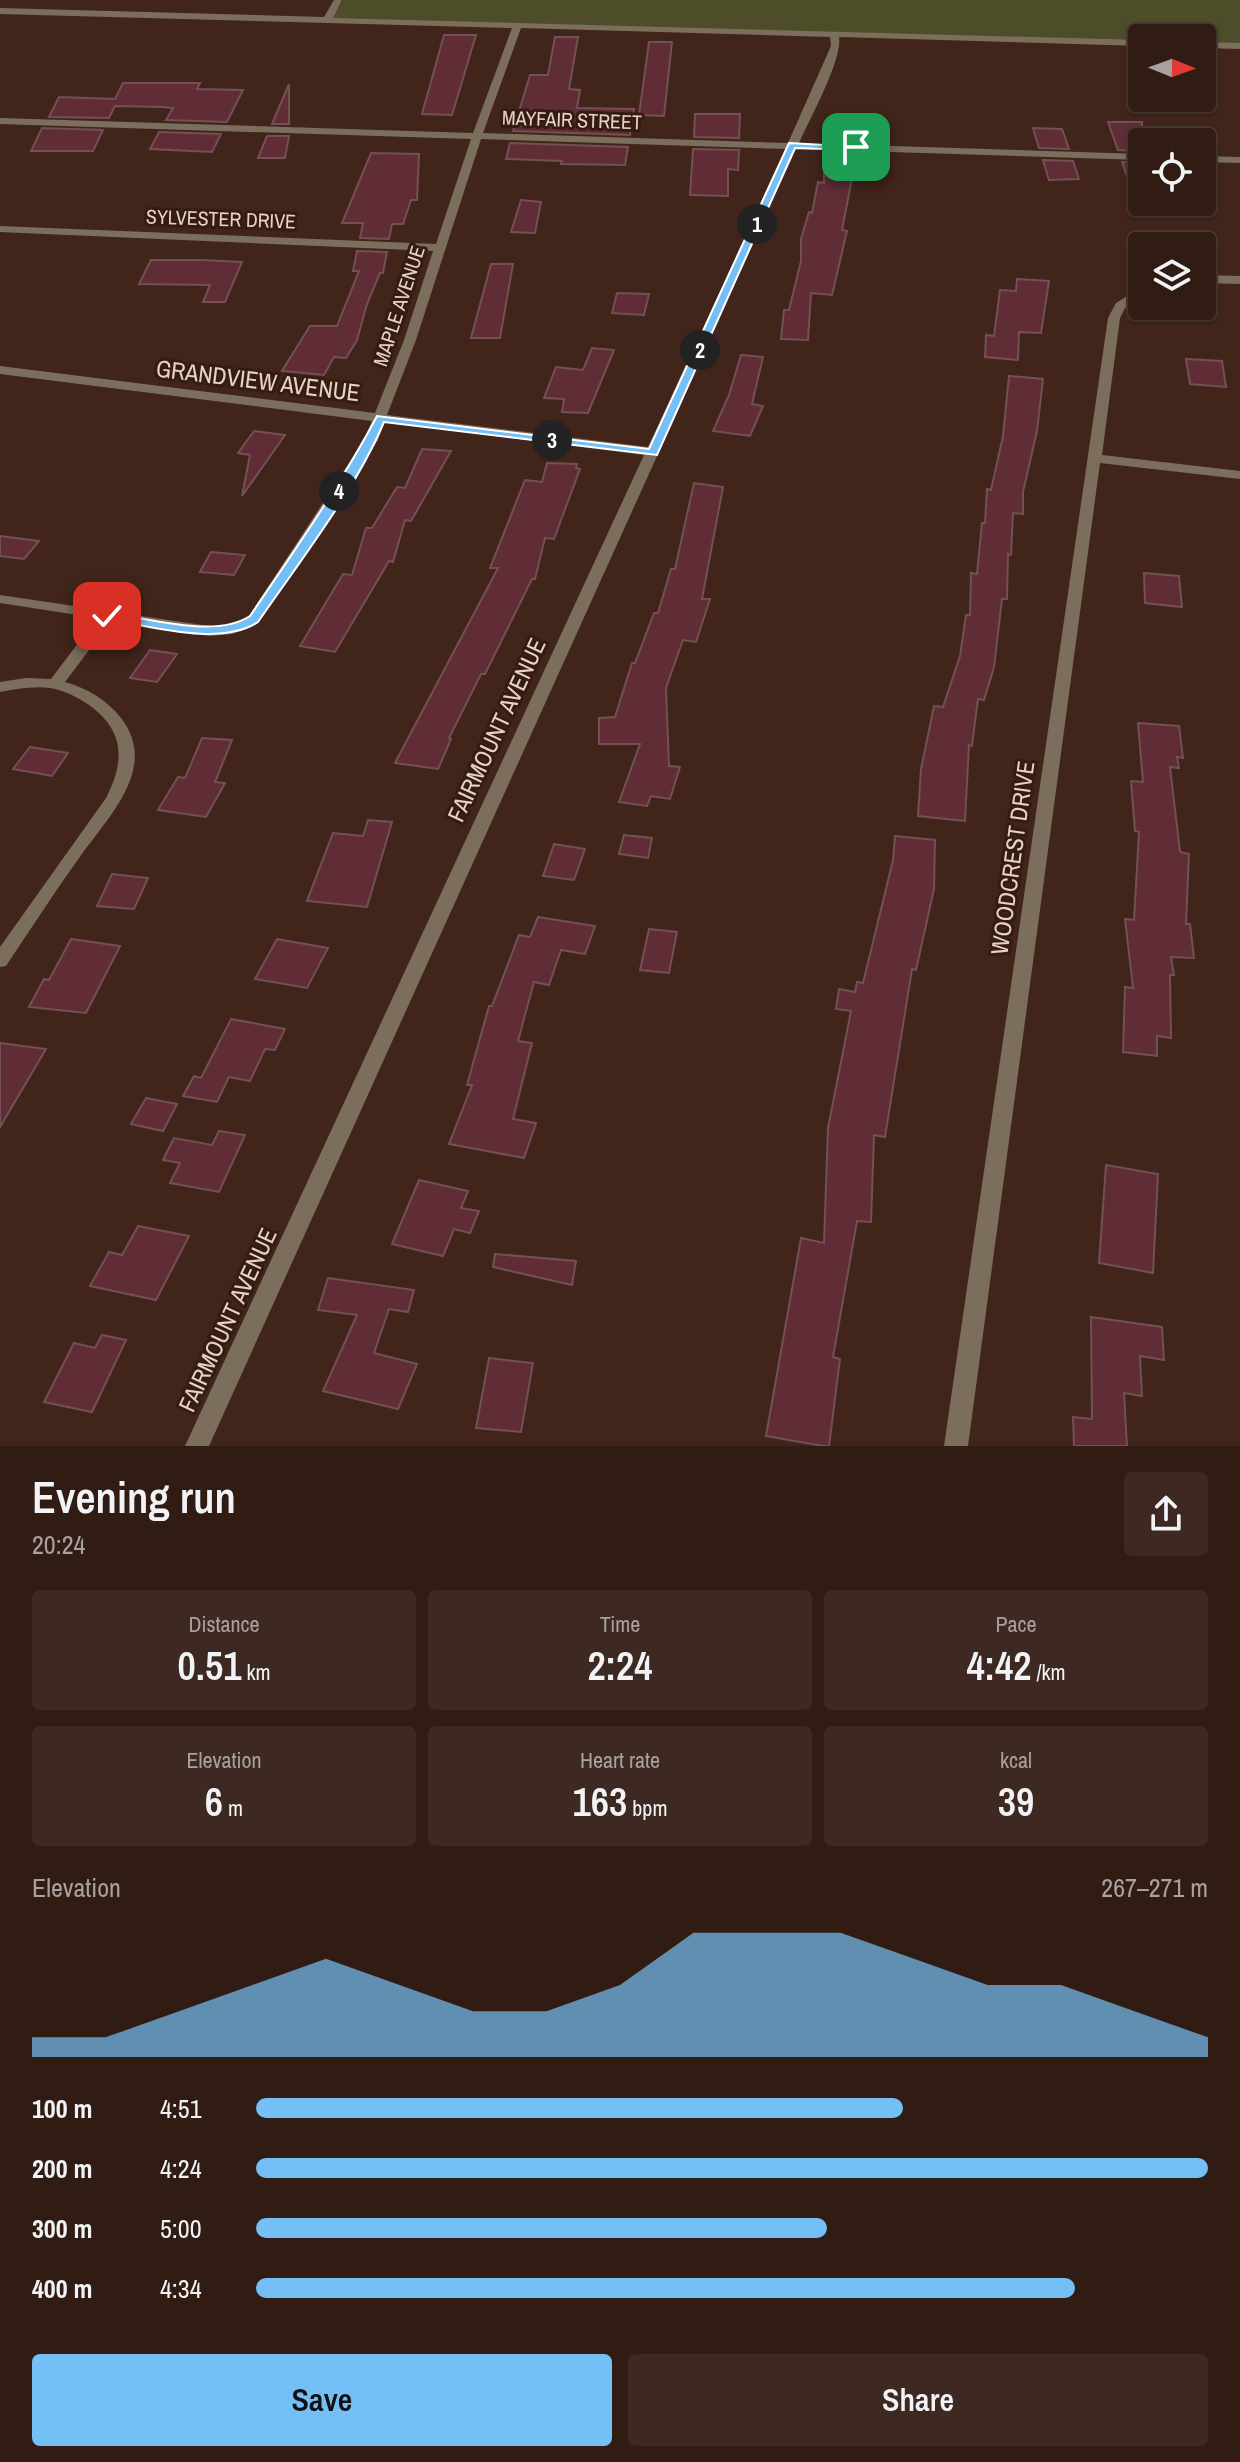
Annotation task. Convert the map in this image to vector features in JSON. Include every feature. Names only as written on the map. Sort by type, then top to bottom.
[{"type":"street","points":[[327,20],[338,0]]},
{"type":"street","points":[[0,11],[1128,43]]},
{"type":"street","name":"MAPLE AVENUE","points":[[107,616],[219,632],[243,626],[252,620],[341,490],[381,418],[410,340],[477,135],[518,25]]},
{"type":"street","name":"FAIRMOUNT AVENUE","points":[[197,1446],[831,61],[836,46],[834,34]]},
{"type":"street","points":[[1216,45],[1240,46]]},
{"type":"street","name":"MAYFAIR STREET","points":[[0,121],[1128,157]]},
{"type":"street","points":[[1216,159],[1240,160]]},
{"type":"street","name":"SYLVESTER DRIVE","points":[[0,229],[439,248]]},
{"type":"street","points":[[1216,279],[1240,280]]},
{"type":"street","name":"WOODCREST DRIVE","points":[[956,1446],[1114,318],[1120,306],[1128,301]]},
{"type":"street","name":"GRANDVIEW AVENUE","points":[[0,370],[653,452]]},
{"type":"street","points":[[1095,458],[1240,475]]},
{"type":"street","points":[[0,599],[107,616],[56,683]]},
{"type":"street","points":[[0,687],[56,683],[83,694],[115,717],[124,734],[127,764],[108,805],[0,961]]},
{"type":"shaded area","points":[[343,0],[1240,0],[1240,46],[1216,45],[1216,24],[1128,24],[1128,44],[329,22]]},
{"type":"building","points":[[444,35],[476,35],[452,115],[422,114]]},
{"type":"building","points":[[555,37],[578,37],[569,89],[580,90],[577,108],[634,109],[630,135],[513,131],[530,75],[548,75]]},
{"type":"building","points":[[649,42],[672,42],[664,116],[639,115]]},
{"type":"building","points":[[123,83],[200,83],[197,89],[243,90],[227,122],[166,120],[173,108],[163,107],[115,106],[109,118],[49,117],[59,97],[115,99]]},
{"type":"building","points":[[289,84],[289,124],[272,124]]},
{"type":"building","points":[[695,114],[740,114],[739,138],[694,137]]},
{"type":"building","points":[[1108,122],[1142,122],[1142,128],[1128,128],[1128,150],[1118,150]]},
{"type":"building","points":[[42,128],[103,130],[93,151],[31,151]]},
{"type":"building","points":[[1033,128],[1062,129],[1069,149],[1039,148]]},
{"type":"building","points":[[159,132],[221,134],[212,152],[150,149]]},
{"type":"building","points":[[267,136],[289,136],[285,158],[258,158]]},
{"type":"building","points":[[510,143],[628,147],[625,165],[561,164],[562,161],[506,159]]},
{"type":"building","points":[[693,149],[739,150],[738,170],[728,169],[728,196],[690,195]]},
{"type":"building","points":[[371,153],[419,154],[417,200],[411,200],[403,224],[392,224],[389,239],[360,238],[363,223],[342,223]]},
{"type":"building","points":[[1043,160],[1073,161],[1079,179],[1049,180]]},
{"type":"building","points":[[824,162],[855,163],[842,230],[847,231],[832,295],[811,293],[808,340],[781,339],[784,310],[789,310],[801,261],[801,239],[809,212],[812,213],[818,182],[824,183]]},
{"type":"building","points":[[1122,162],[1128,162],[1128,179]]},
{"type":"building","points":[[521,200],[541,202],[535,233],[511,232]]},
{"type":"building","points":[[357,251],[387,252],[383,273],[380,273],[367,304],[357,340],[346,358],[334,357],[324,375],[282,371],[310,326],[337,326],[359,271],[353,271]]},
{"type":"building","points":[[151,260],[242,262],[225,302],[203,302],[210,285],[139,284]]},
{"type":"building","points":[[491,264],[513,264],[500,338],[471,338]]},
{"type":"building","points":[[1017,279],[1049,281],[1041,333],[1019,332],[1018,360],[985,357],[986,335],[994,336],[1000,290],[1016,291]]},
{"type":"building","points":[[617,293],[649,294],[644,315],[612,313]]},
{"type":"building","points":[[592,348],[614,350],[588,413],[562,412],[564,399],[544,398],[556,367],[583,370]]},
{"type":"building","points":[[741,355],[763,357],[752,404],[763,406],[750,436],[713,431],[729,395]]},
{"type":"building","points":[[1186,359],[1222,361],[1226,387],[1190,384]]},
{"type":"building","points":[[1009,376],[1043,379],[1037,431],[1023,492],[1023,514],[1013,513],[1007,599],[1002,599],[994,667],[984,700],[978,699],[972,746],[969,745],[965,821],[918,816],[921,769],[934,706],[943,707],[960,656],[966,615],[970,615],[971,573],[977,574],[987,489],[991,490],[1003,436]]},
{"type":"building","points":[[254,431],[285,435],[242,496],[250,455],[238,453]]},
{"type":"building","points":[[422,449],[451,451],[411,521],[405,520],[393,562],[389,561],[335,652],[300,646],[343,574],[352,575],[366,528],[372,528],[397,487],[405,488]]},
{"type":"building","points":[[547,463],[577,464],[576,468],[580,469],[554,539],[545,538],[535,579],[532,579],[485,674],[481,674],[449,738],[438,769],[395,763],[498,568],[490,568],[525,480],[542,482]]},
{"type":"building","points":[[694,483],[723,487],[702,599],[710,599],[696,642],[683,640],[666,688],[669,766],[680,767],[670,799],[651,796],[647,806],[619,802],[640,744],[599,744],[599,718],[615,717],[632,663],[635,663],[654,613],[658,613],[671,569],[675,569]]},
{"type":"building","points":[[0,536],[39,541],[24,559],[0,556]]},
{"type":"building","points":[[211,552],[245,555],[234,575],[200,572]]},
{"type":"building","points":[[1144,573],[1179,576],[1182,607],[1145,603]]},
{"type":"building","points":[[150,650],[177,654],[157,682],[130,678]]},
{"type":"building","points":[[1138,723],[1179,726],[1183,758],[1177,757],[1179,768],[1170,767],[1180,852],[1189,854],[1186,924],[1190,924],[1194,958],[1171,957],[1174,975],[1170,975],[1171,1038],[1157,1036],[1157,1056],[1123,1052],[1125,987],[1133,988],[1125,919],[1134,920],[1139,832],[1135,831],[1131,781],[1143,782]]},
{"type":"building","points":[[202,738],[232,740],[215,782],[225,783],[206,817],[158,810],[178,777],[185,778]]},
{"type":"building","points":[[30,747],[68,753],[52,776],[13,769]]},
{"type":"building","points":[[368,820],[392,822],[367,907],[307,901],[333,833],[363,836]]},
{"type":"building","points":[[624,835],[652,838],[648,858],[619,854]]},
{"type":"building","points":[[895,836],[935,840],[934,889],[916,970],[912,969],[885,1137],[874,1135],[871,1222],[857,1221],[833,1357],[840,1359],[829,1446],[823,1446],[766,1436],[801,1238],[824,1243],[828,1128],[851,1011],[836,1009],[839,989],[855,992],[857,982],[863,983],[893,860]]},
{"type":"building","points":[[554,844],[585,849],[574,880],[543,876]]},
{"type":"building","points":[[112,874],[148,878],[134,909],[97,906]]},
{"type":"building","points":[[538,917],[595,926],[585,954],[561,950],[549,985],[534,982],[518,1041],[532,1043],[513,1119],[536,1123],[524,1158],[449,1144],[472,1085],[467,1085],[489,1006],[492,1006],[519,935],[530,937]]},
{"type":"building","points":[[649,929],[677,932],[669,973],[640,970]]},
{"type":"building","points":[[71,939],[120,946],[86,1013],[29,1007],[44,979],[49,980]]},
{"type":"building","points":[[277,939],[328,948],[307,988],[255,979]]},
{"type":"building","points":[[231,1019],[285,1029],[275,1050],[265,1049],[250,1081],[229,1077],[217,1102],[183,1096],[194,1076],[201,1078]]},
{"type":"building","points":[[0,1043],[46,1049],[0,1127]]},
{"type":"building","points":[[146,1098],[177,1104],[163,1131],[131,1124]]},
{"type":"building","points":[[219,1131],[245,1135],[219,1192],[170,1183],[180,1163],[163,1160],[174,1138],[212,1145]]},
{"type":"building","points":[[1106,1165],[1158,1174],[1153,1273],[1099,1263]]},
{"type":"building","points":[[419,1180],[468,1191],[461,1208],[479,1211],[470,1233],[454,1229],[443,1256],[392,1244]]},
{"type":"building","points":[[138,1226],[189,1236],[156,1300],[90,1286],[109,1252],[122,1255]]},
{"type":"building","points":[[495,1254],[576,1261],[572,1285],[493,1267]]},
{"type":"building","points":[[328,1278],[414,1290],[408,1312],[389,1309],[374,1353],[417,1364],[398,1409],[323,1391],[357,1315],[318,1310]]},
{"type":"building","points":[[1091,1317],[1162,1327],[1164,1360],[1140,1356],[1142,1396],[1124,1393],[1127,1446],[1074,1446],[1073,1417],[1092,1419]]},
{"type":"building","points":[[102,1335],[126,1340],[92,1412],[44,1402],[74,1343],[95,1348]]},
{"type":"building","points":[[489,1358],[533,1363],[521,1432],[476,1428]]},
{"type":"route","points":[[107,616],[219,632],[243,626],[254,619],[333,502],[381,418],[653,452],[792,145],[856,147]]}]
